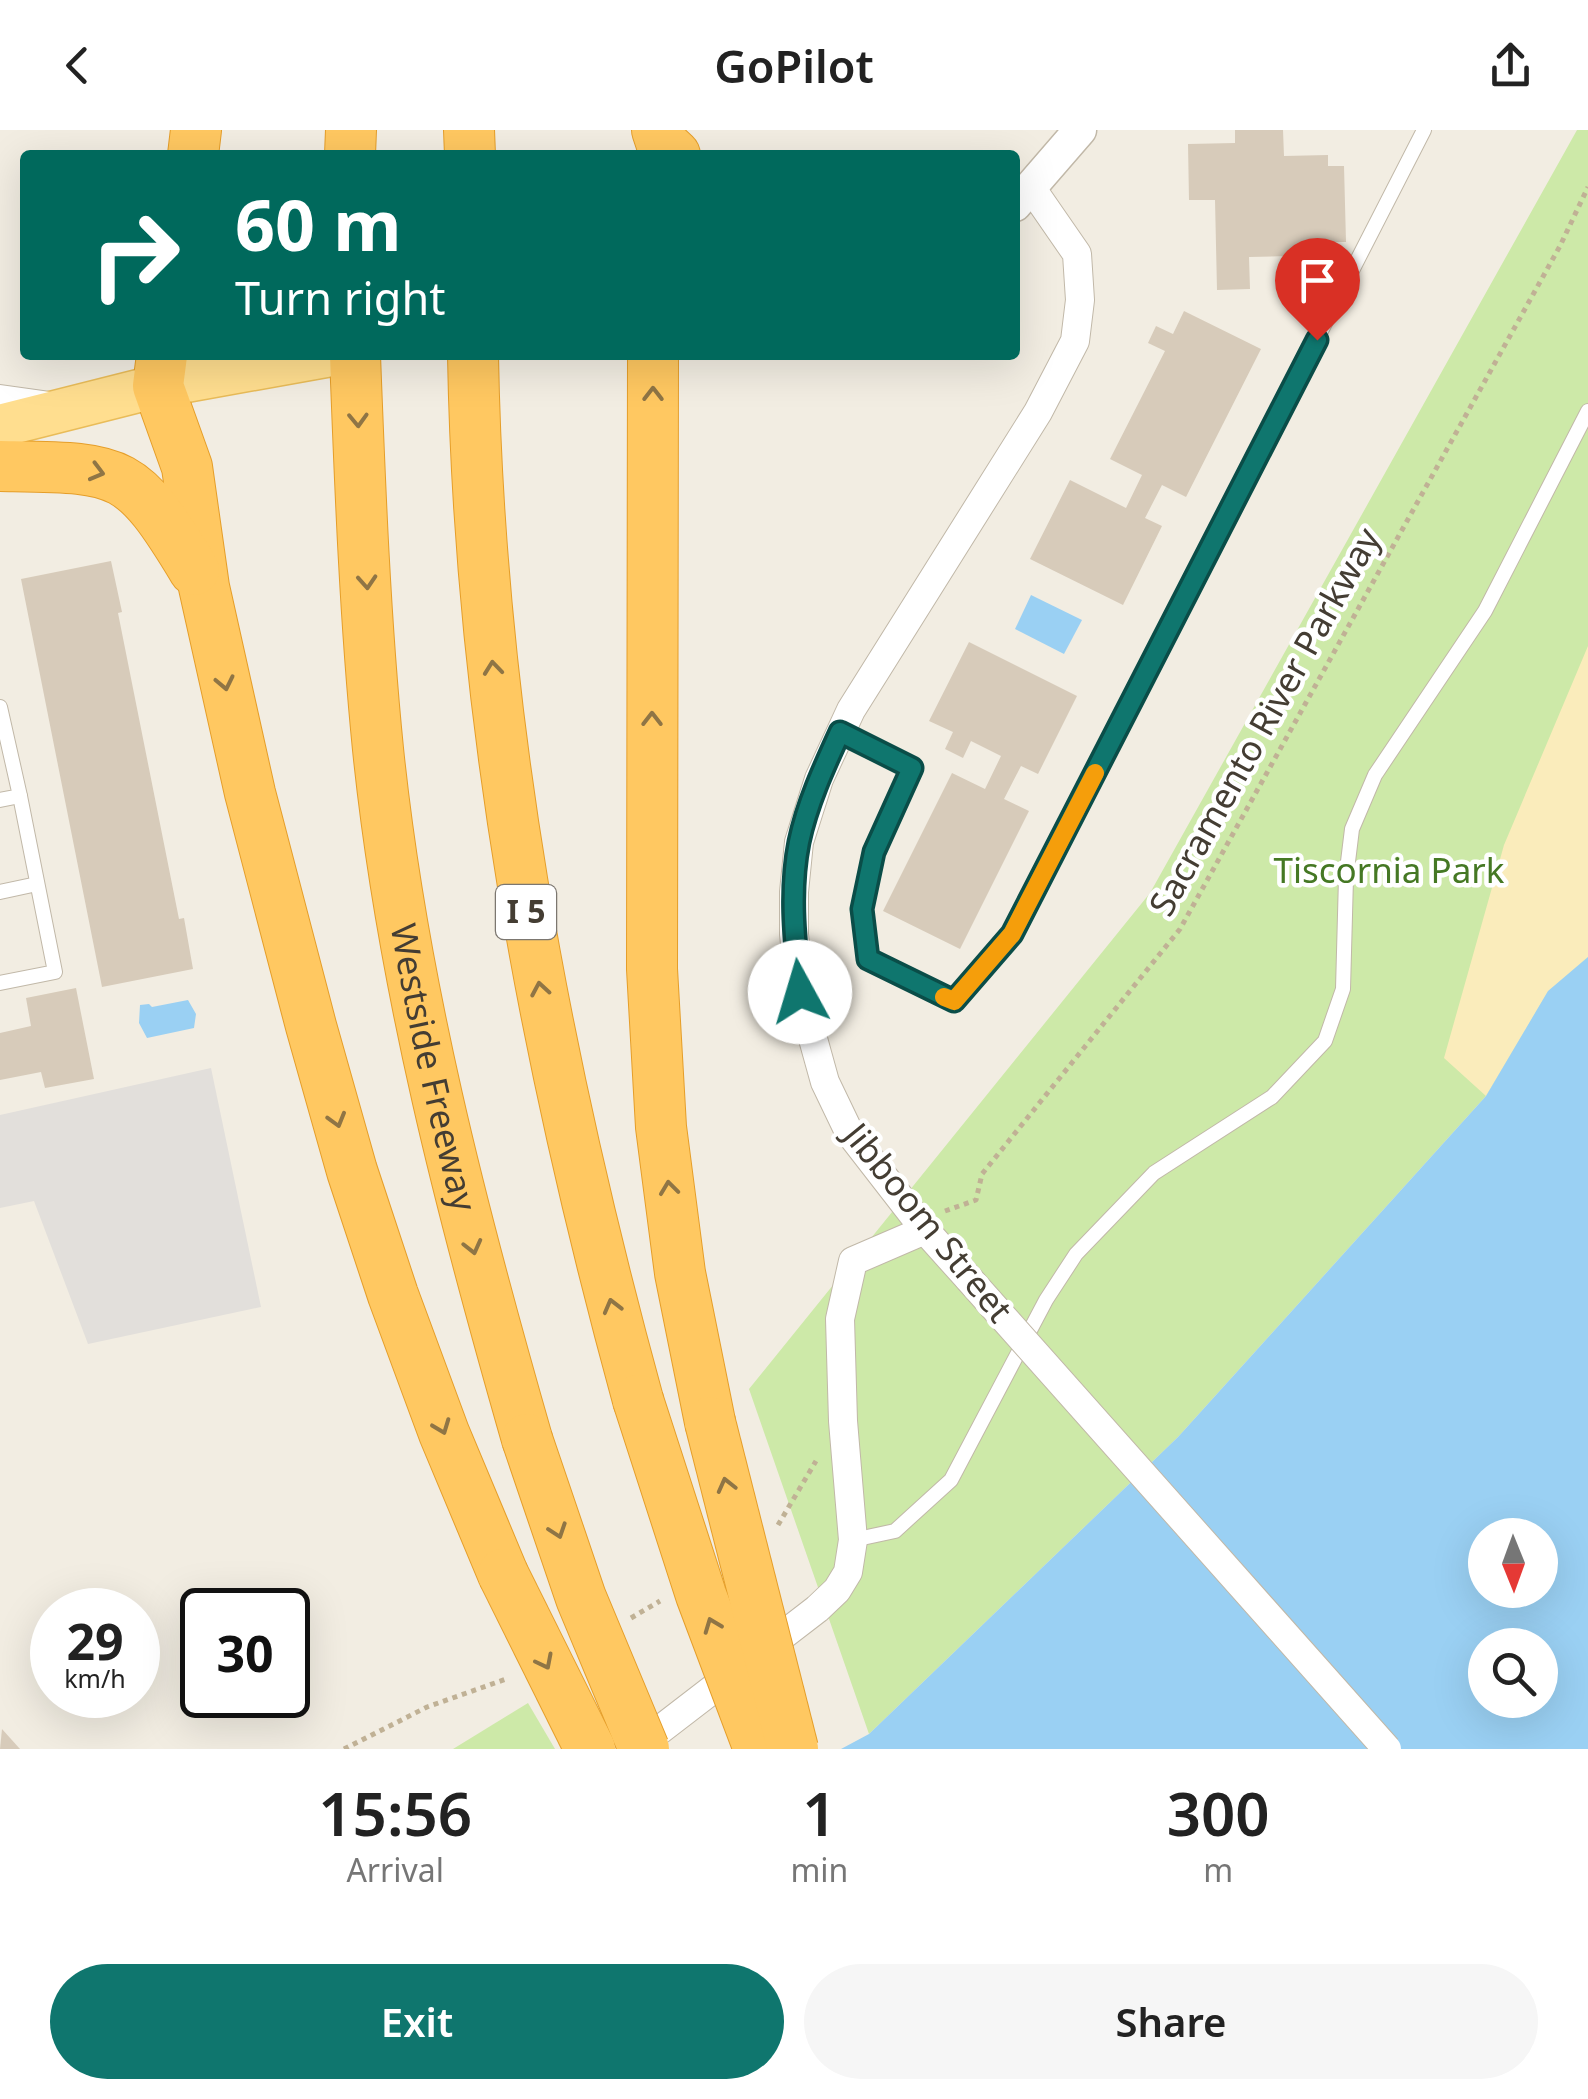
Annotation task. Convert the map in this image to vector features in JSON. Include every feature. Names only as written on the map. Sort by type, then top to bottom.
[{"type":"highway","name":"Westside Freeway","points":[[355,360],[378,750],[404,928],[438,1104],[527,1439],[581,1598],[644,1749]]},
{"type":"highway","name":"I 5","points":[[473,360],[484,574],[500,730],[521,884],[549,1041],[595,1246],[638,1400],[701,1595],[760,1749]]},
{"type":"highway","points":[[653,360],[652,969],[661,1128],[680,1273],[710,1422],[793,1749]]},
{"type":"highway","points":[[160,370],[186,467],[204,588],[250,793],[352,1172],[392,1295],[444,1433],[503,1574],[590,1749]]},
{"type":"highway","points":[[0,466],[90,468],[122,479],[161,516],[204,588]]},
{"type":"main road","points":[[0,426],[67,408],[160,370],[274,360]]},
{"type":"street","name":"Jibboom Street","points":[[1067,134],[1020,192],[1077,254],[1080,300],[1075,341],[1038,412],[869,680],[819,778],[799,842],[794,934],[800,992],[825,1082],[849,1132],[925,1230],[1387,1749]]},
{"type":"street","points":[[0,399],[67,408]]},
{"type":"street","points":[[635,1749],[838,1590],[848,1572],[853,1540],[842,1422],[840,1319],[846,1288],[869,1275],[879,1249],[925,1230]]},
{"type":"lane","points":[[840,732],[912,768],[874,852],[862,909],[868,959],[954,1001],[1012,934],[1424,130]]},
{"type":"lane","points":[[853,1540],[894,1531],[951,1480],[1046,1300],[1076,1254],[1154,1173],[1272,1097],[1325,1041],[1343,989],[1346,878],[1352,828],[1375,775],[1485,611],[1588,411]]},
{"type":"lane","points":[[0,983],[55,972],[1,703]]},
{"type":"lane","points":[[0,800],[20,796]]},
{"type":"lane","points":[[0,892],[38,884]]},
{"type":"path","name":"Sacramento River Parkway","points":[[925,1230],[946,1210],[976,1200],[982,1174],[1180,929],[1560,246],[1588,187]]},
{"type":"green space","name":"Tiscornia Park","points":[[1577,130],[1588,130],[1588,957],[1548,992],[1486,1096],[1178,1437],[869,1734],[749,1389],[1150,893]]},
{"type":"green space","points":[[528,1703],[555,1749],[453,1749]]},
{"type":"sand","points":[[1588,646],[1588,957],[1548,992],[1486,1096],[1444,1058],[1504,845]]},
{"type":"shaded area","points":[[211,1068],[261,1307],[88,1344],[34,1201],[0,1208],[0,1115]]},
{"type":"water","points":[[1031,595],[1082,620],[1064,654],[1015,629]]},
{"type":"water","points":[[1588,957],[1588,1749],[841,1749],[869,1734],[1178,1437],[1486,1096],[1548,991]]},
{"type":"water","points":[[188,1000],[196,1014],[194,1028],[147,1038],[139,1023],[140,1005],[152,1007]]},
{"type":"building","points":[[1235,130],[1283,130],[1284,156],[1328,155],[1328,166],[1344,166],[1346,242],[1330,242],[1330,255],[1249,257],[1250,289],[1217,290],[1215,200],[1189,200],[1188,144],[1235,143]]},
{"type":"building","points":[[1184,311],[1261,349],[1186,497],[1162,485],[1145,518],[1162,526],[1123,605],[1030,559],[1070,480],[1126,508],[1142,475],[1110,459],[1165,351],[1148,343],[1156,326],[1173,334]]},
{"type":"building","points":[[111,561],[179,919],[184,918],[193,969],[102,987],[21,579]]},
{"type":"building","points":[[969,642],[1077,696],[1038,774],[1021,766],[1004,799],[1029,811],[960,949],[883,911],[952,773],[985,789],[1001,756],[971,741],[963,758],[945,749],[953,732],[929,721]]},
{"type":"building","points":[[76,988],[94,1079],[45,1088],[41,1072],[0,1080],[0,1033],[31,1026],[26,998]]},
{"type":"building","points":[[2,1729],[20,1749],[0,1749]]},
{"type":"slow traffic","points":[[944,997],[954,1001],[1012,934],[1095,773]]},
{"type":"route","points":[[800,992],[794,934],[799,842],[819,778],[840,732],[912,768],[874,852],[862,909],[868,959],[954,1001],[1012,934],[1317,340]]}]
